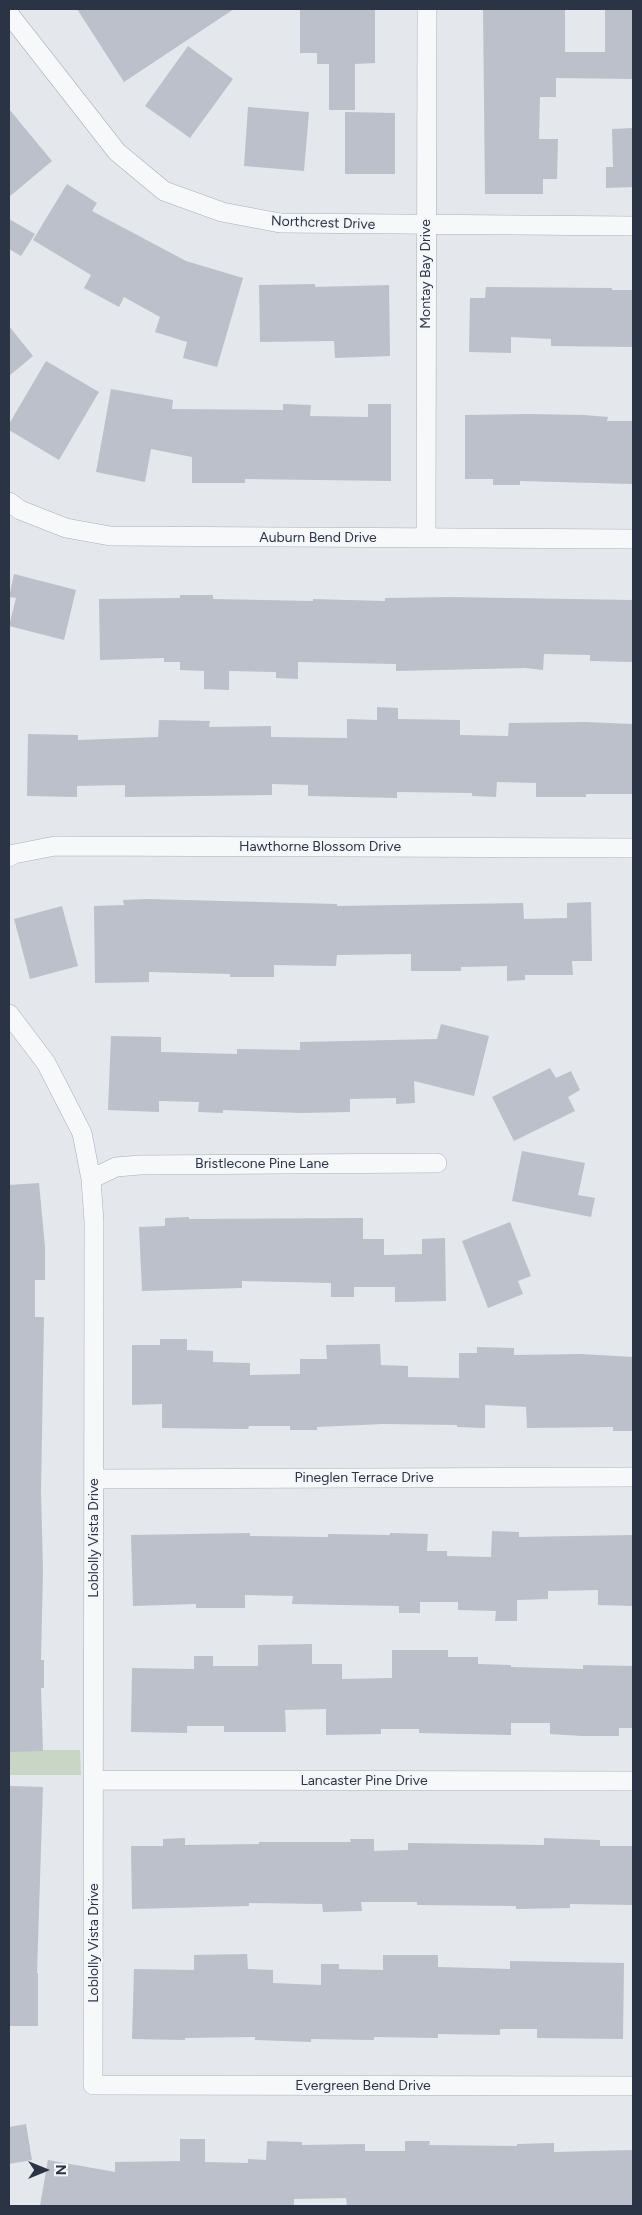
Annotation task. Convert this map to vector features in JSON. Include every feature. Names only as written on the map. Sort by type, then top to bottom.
[{"type":"street","name":"Montay Bay Drive","points":[[426,538],[427,9]]},
{"type":"street","name":"Northcrest Drive","points":[[9,14],[118,152],[164,191],[222,212],[280,223],[633,226]]},
{"type":"street","name":"Auburn Bend Drive","points":[[9,502],[20,510],[66,528],[110,536],[633,539]]},
{"type":"street","name":"Hawthorne Blossom Drive","points":[[9,857],[14,854],[55,846],[633,848]]},
{"type":"street","name":"Loblolly Vista Drive","points":[[9,1014],[46,1063],[82,1133],[91,1179],[94,1222],[93,2085]]},
{"type":"street","name":"Bristlecone Pine Lane","points":[[91,1179],[116,1167],[140,1165],[437,1163]]},
{"type":"street","name":"Pineglen Terrace Drive","points":[[94,1479],[633,1477]]},
{"type":"street","name":"Lancaster Pine Drive","points":[[94,1780],[633,1781]]},
{"type":"street","name":"Evergreen Bend Drive","points":[[93,2085],[633,2086]]},
{"type":"green space","points":[[9,1750],[80,1750],[81,1775],[9,1775]]},
{"type":"building","points":[[77,9],[234,9],[124,82]]},
{"type":"building","points":[[300,9],[375,9],[375,63],[355,64],[355,110],[329,110],[329,64],[317,64],[317,53],[300,53]]},
{"type":"building","points":[[483,9],[565,9],[565,52],[605,52],[605,9],[633,9],[633,79],[556,78],[556,97],[540,97],[539,139],[558,139],[557,179],[543,179],[543,194],[485,194]]},
{"type":"building","points":[[188,46],[233,79],[190,138],[145,106]]},
{"type":"building","points":[[248,107],[309,112],[304,171],[244,166]]},
{"type":"building","points":[[9,109],[52,161],[9,197]]},
{"type":"building","points":[[345,112],[395,113],[395,174],[345,174]]},
{"type":"building","points":[[633,128],[633,187],[606,188],[606,167],[613,167],[612,129]]},
{"type":"building","points":[[67,184],[97,203],[92,211],[186,261],[243,278],[217,367],[183,358],[187,342],[155,332],[160,317],[124,297],[119,307],[84,288],[91,275],[33,240]]},
{"type":"building","points":[[9,219],[35,234],[21,256],[9,249]]},
{"type":"building","points":[[315,284],[315,287],[389,285],[390,356],[335,358],[334,341],[260,342],[259,285]]},
{"type":"building","points":[[486,287],[612,288],[612,290],[633,290],[633,347],[551,346],[551,339],[511,337],[511,353],[469,352],[470,298],[485,298]]},
{"type":"building","points":[[9,326],[33,356],[9,376]]},
{"type":"building","points":[[46,361],[99,392],[59,460],[9,430],[9,424]]},
{"type":"building","points":[[111,389],[173,400],[172,409],[283,410],[283,404],[311,405],[310,416],[368,417],[368,404],[391,404],[391,481],[245,479],[245,483],[192,483],[192,457],[151,449],[145,482],[96,472]]},
{"type":"building","points":[[465,415],[584,415],[608,417],[607,421],[633,421],[633,484],[520,481],[520,485],[493,485],[493,479],[465,479]]},
{"type":"building","points":[[14,574],[76,590],[64,640],[9,626],[16,598],[9,597]]},
{"type":"building","points":[[180,595],[213,595],[213,599],[313,601],[313,599],[385,601],[385,598],[449,597],[633,600],[633,662],[590,661],[590,655],[544,654],[543,670],[525,668],[396,671],[396,664],[298,662],[298,679],[276,678],[276,672],[229,671],[229,690],[204,689],[204,671],[180,670],[180,662],[164,662],[164,658],[100,660],[99,599],[180,598]]},
{"type":"building","points":[[377,707],[398,708],[398,719],[460,720],[460,735],[508,736],[509,723],[585,722],[633,724],[633,794],[586,794],[586,797],[536,797],[536,783],[497,782],[496,797],[472,796],[472,793],[397,792],[397,798],[308,796],[308,785],[272,784],[272,795],[125,797],[125,785],[77,786],[77,797],[27,796],[28,734],[78,735],[78,740],[158,737],[159,720],[210,721],[209,727],[271,726],[271,737],[347,738],[347,719],[377,720]]},
{"type":"building","points":[[123,900],[337,904],[337,906],[523,903],[524,919],[567,918],[567,903],[591,902],[592,961],[572,961],[573,975],[525,975],[525,980],[507,981],[507,966],[461,967],[461,971],[411,971],[411,954],[337,955],[336,966],[274,965],[274,977],[230,977],[230,974],[149,972],[149,982],[95,983],[94,906],[124,905]]},
{"type":"building","points":[[62,906],[78,966],[30,979],[14,919]]},
{"type":"building","points":[[441,1024],[489,1036],[474,1096],[414,1081],[415,1103],[396,1104],[396,1098],[350,1099],[350,1112],[301,1113],[223,1110],[223,1113],[198,1112],[199,1102],[159,1101],[159,1112],[108,1110],[111,1036],[161,1037],[161,1052],[237,1054],[237,1049],[300,1050],[300,1042],[437,1039]]},
{"type":"building","points":[[550,1068],[556,1078],[571,1071],[580,1090],[568,1097],[575,1111],[514,1141],[492,1097]]},
{"type":"building","points":[[522,1151],[585,1163],[578,1195],[595,1198],[591,1217],[512,1201]]},
{"type":"building","points":[[39,1183],[45,1247],[45,1280],[35,1280],[35,1317],[44,1317],[41,1491],[43,1570],[41,1660],[44,1660],[44,1688],[41,1688],[43,1751],[9,1752],[9,1185]]},
{"type":"building","points":[[189,1217],[189,1219],[363,1218],[363,1239],[384,1239],[384,1255],[422,1254],[422,1239],[445,1238],[446,1301],[395,1302],[395,1287],[354,1287],[354,1297],[331,1297],[331,1283],[242,1281],[242,1288],[142,1291],[139,1227],[165,1226],[165,1218]]},
{"type":"building","points":[[510,1222],[531,1276],[518,1281],[523,1294],[488,1308],[462,1241]]},
{"type":"building","points":[[160,1339],[187,1339],[187,1350],[213,1351],[213,1362],[250,1363],[250,1375],[300,1374],[300,1359],[327,1359],[326,1345],[380,1344],[381,1365],[408,1366],[408,1377],[459,1378],[459,1353],[477,1353],[477,1347],[514,1348],[514,1355],[581,1354],[633,1357],[633,1431],[613,1431],[613,1427],[527,1428],[526,1407],[485,1405],[485,1428],[457,1427],[457,1425],[383,1424],[317,1427],[317,1430],[290,1430],[290,1426],[249,1426],[248,1429],[162,1428],[162,1404],[132,1405],[132,1345],[160,1345]]},
{"type":"building","points":[[492,1531],[519,1532],[519,1537],[633,1535],[633,1606],[598,1605],[598,1590],[548,1591],[548,1599],[517,1600],[517,1621],[495,1621],[496,1611],[458,1610],[458,1602],[420,1602],[420,1613],[399,1613],[399,1606],[292,1604],[293,1596],[245,1595],[245,1608],[196,1608],[196,1604],[133,1606],[131,1535],[250,1533],[250,1536],[328,1537],[328,1534],[428,1534],[427,1551],[447,1551],[447,1556],[491,1557]]},
{"type":"building","points":[[312,1644],[312,1664],[342,1664],[342,1679],[392,1678],[392,1650],[448,1650],[448,1657],[478,1657],[478,1664],[511,1665],[511,1667],[583,1669],[583,1665],[633,1666],[633,1728],[619,1728],[619,1736],[582,1736],[550,1734],[550,1723],[511,1723],[511,1735],[419,1733],[419,1729],[381,1729],[381,1734],[326,1735],[326,1709],[285,1710],[286,1732],[224,1732],[224,1726],[187,1726],[187,1733],[131,1732],[132,1668],[194,1669],[194,1656],[213,1656],[213,1666],[258,1666],[258,1645]]},
{"type":"building","points":[[9,1786],[43,1787],[37,1973],[38,2026],[9,2026]]},
{"type":"building","points":[[185,1838],[185,1845],[259,1844],[259,1842],[351,1842],[350,1839],[374,1839],[374,1851],[408,1850],[408,1843],[544,1845],[544,1838],[600,1840],[600,1846],[633,1846],[633,1905],[570,1904],[570,1908],[516,1909],[516,1906],[417,1905],[417,1902],[361,1902],[362,1911],[323,1912],[322,1904],[249,1903],[249,1906],[132,1909],[131,1846],[163,1846],[163,1839]]},
{"type":"building","points":[[247,1954],[248,1969],[273,1970],[273,1983],[321,1985],[321,1964],[339,1964],[339,1969],[383,1970],[383,1955],[438,1955],[438,1967],[510,1969],[510,1961],[624,1963],[623,2039],[537,2038],[537,2029],[500,2029],[500,2035],[438,2034],[438,2038],[374,2037],[374,2040],[311,2039],[311,2042],[255,2040],[255,2037],[185,2038],[185,2040],[132,2039],[134,1969],[194,1970],[194,1955]]},
{"type":"building","points":[[26,2124],[32,2160],[9,2164],[9,2127]]},
{"type":"building","points":[[180,2139],[205,2139],[205,2162],[248,2163],[248,2159],[266,2160],[267,2141],[302,2142],[302,2145],[365,2144],[365,2151],[405,2151],[405,2141],[430,2141],[429,2145],[517,2146],[517,2144],[554,2143],[554,2152],[633,2150],[633,2206],[347,2206],[346,2198],[294,2199],[294,2206],[40,2206],[48,2160],[115,2172],[115,2162],[180,2161]]}]
